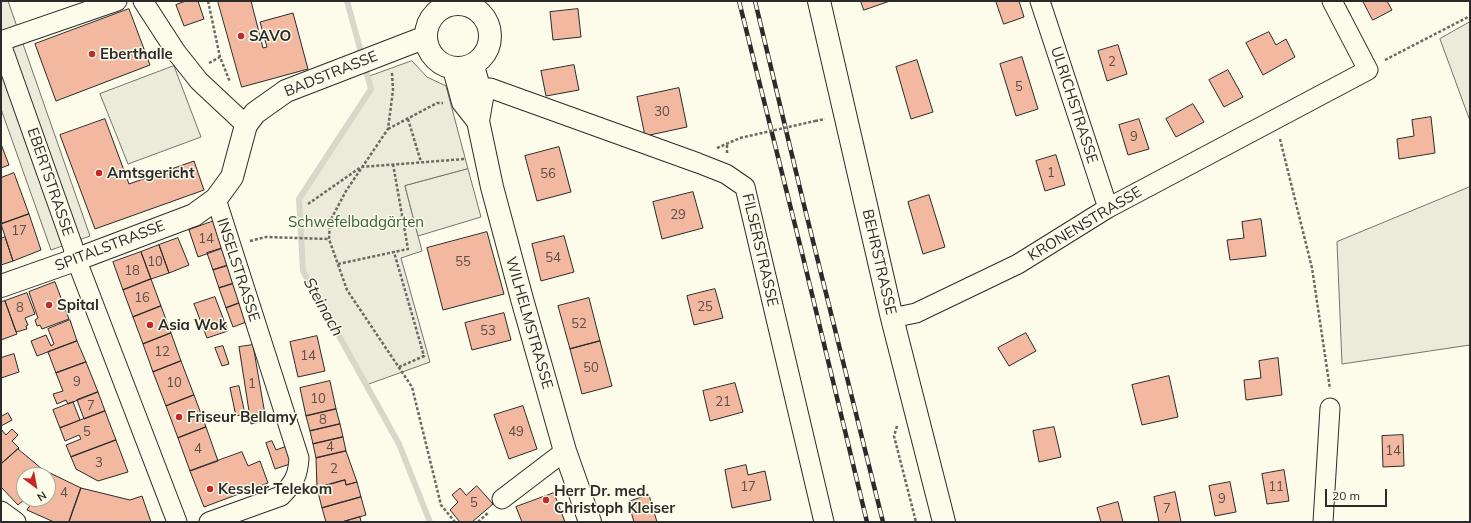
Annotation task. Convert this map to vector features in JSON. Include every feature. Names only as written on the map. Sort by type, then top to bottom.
[{"type":"street","points":[[1,42],[117,1]]},
{"type":"street","points":[[143,1],[176,52],[199,81],[246,125]]},
{"type":"street","name":"BEHRSTRASSE","points":[[819,1],[892,318],[944,522]]},
{"type":"street","name":"ULRICHSTRASSE","points":[[1040,1],[1108,208]]},
{"type":"street","points":[[1332,1],[1368,70]]},
{"type":"street","points":[[463,2],[484,7],[491,35],[488,49],[479,61],[464,68],[439,62],[429,51],[426,37],[429,22],[438,11],[450,5],[463,2]]},
{"type":"street","name":"BADSTRASSE","points":[[246,125],[255,113],[286,91],[426,37]]},
{"type":"street","name":"EBERTSTRASSE","points":[[1,42],[76,260],[176,522]]},
{"type":"street","name":"WILHELMSTRASSE","points":[[464,68],[478,121],[492,187],[512,263],[565,451],[590,522]]},
{"type":"street","name":"KRONENSTRASSE","points":[[892,318],[916,313],[1018,264],[1108,208],[1368,70]]},
{"type":"street","name":"FILSERSTRASSE","points":[[471,96],[490,88],[698,163],[726,174],[746,187],[824,522]]},
{"type":"street","name":"INSELSTRASSE","points":[[209,522],[280,496],[290,488],[298,474],[299,458],[216,199],[232,177],[246,125]]},
{"type":"street","name":"SPITALSTRASSE","points":[[1,286],[76,260],[194,215],[216,199]]},
{"type":"street","points":[[1323,522],[1330,408]]},
{"type":"street","points":[[502,499],[565,451]]},
{"type":"street","points":[[1,511],[16,522]]},
{"type":"path","points":[[208,1],[220,57]]},
{"type":"path","points":[[1368,70],[1470,16]]},
{"type":"path","points":[[385,52],[393,90],[388,129]]},
{"type":"path","points":[[455,522],[441,505],[412,387],[347,290],[329,239],[330,221],[346,191],[388,129],[437,103],[471,96]]},
{"type":"path","points":[[408,118],[421,162]]},
{"type":"path","points":[[1274,119],[1312,268],[1330,390],[1330,408]]},
{"type":"path","points":[[740,138],[815,121]]},
{"type":"path","points":[[308,204],[361,167],[461,159]]},
{"type":"path","points":[[338,264],[408,249],[393,164]]},
{"type":"path","points":[[266,237],[329,239]]},
{"type":"path","points":[[394,252],[424,356],[399,367]]},
{"type":"green space","points":[[1470,22],[1470,121],[1440,39]]},
{"type":"green space","name":"Schwefelbadgärten","points":[[412,61],[427,77],[446,86],[468,169],[405,186],[422,251],[401,258],[430,362],[366,385],[303,271],[299,199],[371,89],[368,77]]},
{"type":"green space","points":[[1470,187],[1470,345],[1342,364],[1337,242]]},
{"type":"shaded area","points":[[1,1],[8,1],[90,236],[51,250],[1,109]]},
{"type":"shaded area","points":[[174,66],[201,137],[128,164],[100,94]]},
{"type":"shaded area","points":[[468,169],[481,217],[418,236],[405,186]]},
{"type":"building","points":[[186,1],[198,1],[204,19],[184,26],[176,5]]},
{"type":"building","points":[[218,1],[251,1],[263,48],[267,47],[260,22],[293,13],[308,69],[242,87]]},
{"type":"building","points":[[861,1],[890,1],[864,10]]},
{"type":"building","points":[[996,1],[1019,1],[1024,17],[1004,24]]},
{"type":"building","points":[[1363,1],[1387,1],[1392,10],[1373,20]]},
{"type":"building","name":"Eberthalle","points":[[129,9],[150,65],[56,101],[35,44]]},
{"type":"building","points":[[578,9],[581,37],[553,40],[550,12]]},
{"type":"building","points":[[1269,32],[1276,45],[1286,39],[1295,57],[1263,75],[1246,43]]},
{"type":"building","points":[[1118,45],[1127,74],[1107,81],[1098,51]]},
{"type":"building","points":[[1022,57],[1038,109],[1016,116],[1000,64]]},
{"type":"building","points":[[917,60],[933,112],[911,119],[896,67]]},
{"type":"building","points":[[574,65],[579,90],[546,96],[541,71]]},
{"type":"building","points":[[1228,70],[1243,97],[1224,107],[1209,80]]},
{"type":"building","points":[[679,88],[687,127],[645,136],[637,97]]},
{"type":"building","points":[[1193,104],[1204,122],[1176,137],[1166,119]]},
{"type":"building","points":[[1431,117],[1435,153],[1399,159],[1397,139],[1414,136],[1412,120]]},
{"type":"building","name":"Amtsgericht","points":[[105,119],[129,184],[194,161],[204,190],[95,229],[60,135]]},
{"type":"building","points":[[1139,119],[1149,149],[1128,155],[1119,125]]},
{"type":"building","points":[[1,144],[9,165],[1,168]]},
{"type":"building","points":[[559,147],[571,192],[537,201],[525,156]]},
{"type":"building","points":[[1056,155],[1065,185],[1045,191],[1036,161]]},
{"type":"building","points":[[14,173],[29,214],[1,224],[1,178]]},
{"type":"building","points":[[693,192],[703,228],[662,239],[653,202]]},
{"type":"building","points":[[929,195],[945,247],[923,254],[908,202]]},
{"type":"building","points":[[29,214],[41,250],[13,261],[1,224]]},
{"type":"building","points":[[1261,219],[1266,256],[1230,260],[1227,240],[1244,238],[1242,222]]},
{"type":"building","points":[[214,221],[223,248],[198,257],[189,230]]},
{"type":"building","points":[[487,232],[504,294],[443,310],[427,248]]},
{"type":"building","points":[[564,236],[574,272],[541,281],[532,244]]},
{"type":"building","points":[[5,237],[13,261],[1,265],[1,239]]},
{"type":"building","points":[[178,238],[189,265],[169,273],[159,245]]},
{"type":"building","points":[[159,245],[169,273],[151,279],[141,252]]},
{"type":"building","points":[[223,248],[229,265],[213,270],[207,253]]},
{"type":"building","points":[[141,252],[151,279],[123,290],[113,262]]},
{"type":"building","points":[[229,265],[235,283],[219,288],[213,270]]},
{"type":"building","points":[[151,279],[161,306],[133,317],[123,290]]},
{"type":"building","name":"Spital","points":[[55,282],[69,319],[42,329],[40,325],[37,326],[35,320],[38,318],[29,292]]},
{"type":"building","points":[[235,283],[242,302],[226,308],[219,288]]},
{"type":"building","points":[[715,289],[723,318],[694,325],[687,296]]},
{"type":"building","points":[[27,293],[35,314],[25,318],[28,325],[26,326],[27,329],[16,332],[5,301]]},
{"type":"building","points":[[215,297],[228,331],[207,338],[194,304]]},
{"type":"building","points":[[589,298],[600,341],[570,349],[558,306]]},
{"type":"building","points":[[5,301],[17,334],[1,340],[1,302]]},
{"type":"building","points":[[242,302],[249,321],[233,327],[226,308]]},
{"type":"building","points":[[161,306],[171,333],[143,344],[133,317]]},
{"type":"building","points":[[504,313],[511,340],[472,350],[465,323]]},
{"type":"building","points":[[70,320],[77,341],[37,356],[31,341],[46,335],[51,346],[54,344],[48,329]]},
{"type":"building","points":[[171,333],[181,361],[153,372],[143,344]]},
{"type":"building","points":[[1026,333],[1036,351],[1009,366],[998,348]]},
{"type":"building","points":[[317,336],[325,371],[298,377],[290,342]]},
{"type":"building","points":[[77,341],[86,362],[56,373],[48,352]]},
{"type":"building","points":[[600,341],[612,386],[582,394],[570,349]]},
{"type":"building","points":[[253,345],[266,420],[251,424],[239,347]]},
{"type":"building","points":[[223,346],[229,364],[222,366],[215,348]]},
{"type":"building","points":[[14,354],[19,372],[1,378],[1,358]]},
{"type":"building","points":[[1278,358],[1282,395],[1246,400],[1244,380],[1261,378],[1259,361]]},
{"type":"building","points":[[181,361],[194,395],[166,406],[153,372]]},
{"type":"building","points":[[86,362],[98,392],[68,404],[66,400],[57,404],[53,394],[63,391],[56,373]]},
{"type":"building","points":[[1169,376],[1178,417],[1142,425],[1132,385]]},
{"type":"building","points":[[330,381],[336,409],[306,416],[300,388]]},
{"type":"building","points":[[735,383],[743,412],[710,421],[703,391]]},
{"type":"building","points":[[239,386],[245,414],[236,416],[230,388]]},
{"type":"building","points":[[98,392],[105,411],[84,419],[77,400]]},
{"type":"building","points":[[194,395],[206,427],[178,438],[166,406]]},
{"type":"building","points":[[73,402],[80,420],[60,428],[53,410]]},
{"type":"building","points":[[523,406],[537,449],[509,459],[494,415]]},
{"type":"building","points":[[336,409],[340,424],[310,431],[306,416]]},
{"type":"building","points":[[105,411],[116,440],[71,457],[66,445],[81,439],[79,435],[65,441],[60,428]]},
{"type":"building","points":[[8,413],[12,420],[1,426],[1,417]]},
{"type":"building","points":[[340,424],[343,437],[313,444],[310,431]]},
{"type":"building","points":[[206,427],[218,461],[190,471],[178,438]]},
{"type":"building","points":[[1054,427],[1061,457],[1039,462],[1033,431]]},
{"type":"building","points":[[1,429],[6,435],[12,429],[18,435],[12,441],[19,448],[1,464]]},
{"type":"building","points":[[1403,435],[1404,466],[1383,467],[1382,436]]},
{"type":"building","points":[[343,437],[346,451],[316,458],[313,444]]},
{"type":"building","points":[[116,440],[128,472],[98,481],[76,469],[71,457]]},
{"type":"building","points":[[272,441],[276,450],[287,446],[293,463],[275,469],[266,443]]},
{"type":"building","points":[[18,449],[40,467],[16,467],[16,503],[1,487],[1,464]]},
{"type":"building","points":[[346,451],[357,482],[346,485],[345,480],[317,488],[316,458]]},
{"type":"building","points":[[242,452],[248,466],[260,461],[268,483],[204,507],[190,471]]},
{"type":"building","points":[[746,465],[748,475],[765,471],[771,500],[732,508],[725,470]]},
{"type":"building","points":[[1284,470],[1289,501],[1267,504],[1262,474]]},
{"type":"building","points":[[56,476],[81,488],[69,522],[54,522],[27,510],[29,507],[56,507]]},
{"type":"building","points":[[345,480],[346,485],[357,482],[361,497],[322,508],[317,488]]},
{"type":"building","points":[[1230,482],[1236,512],[1215,516],[1209,486]]},
{"type":"building","points":[[477,486],[493,504],[472,522],[460,522],[450,510],[458,502],[452,495],[460,488],[466,495]]},
{"type":"building","points":[[81,488],[130,500],[142,496],[151,522],[69,522]]},
{"type":"building","points":[[1175,492],[1181,522],[1159,522],[1154,497]]},
{"type":"building","name":"Herr Dr. med. Christoph Kleiser","points":[[554,493],[565,522],[522,522],[516,507]]},
{"type":"building","points":[[649,495],[657,522],[634,522],[628,502]]},
{"type":"building","points":[[361,497],[366,515],[342,522],[326,522],[322,508]]},
{"type":"building","points":[[1118,502],[1123,522],[1101,522],[1097,508]]},
{"type":"building","points":[[360,517],[361,522],[342,522]]},
{"type":"waterway","name":"Steinach","points":[[347,1],[371,89],[299,199],[303,271],[399,444],[430,522]]},
{"type":"railway","points":[[739,1],[867,522]]},
{"type":"railway","points":[[755,1],[883,522]]},
{"type":"place","name":"SAVO","points":[[241,36]]},
{"type":"place","name":"Eberthalle","points":[[92,54]]},
{"type":"place","name":"Amtsgericht","points":[[99,173]]},
{"type":"place","name":"Spital","points":[[49,305]]},
{"type":"place","name":"Asia Wok","points":[[150,325]]},
{"type":"place","name":"Friseur Bellamy","points":[[179,417]]},
{"type":"place","name":"Kessler Telekom","points":[[210,489]]},
{"type":"place","name":"Herr Dr. med. Christoph Kleiser","points":[[546,500]]}]
